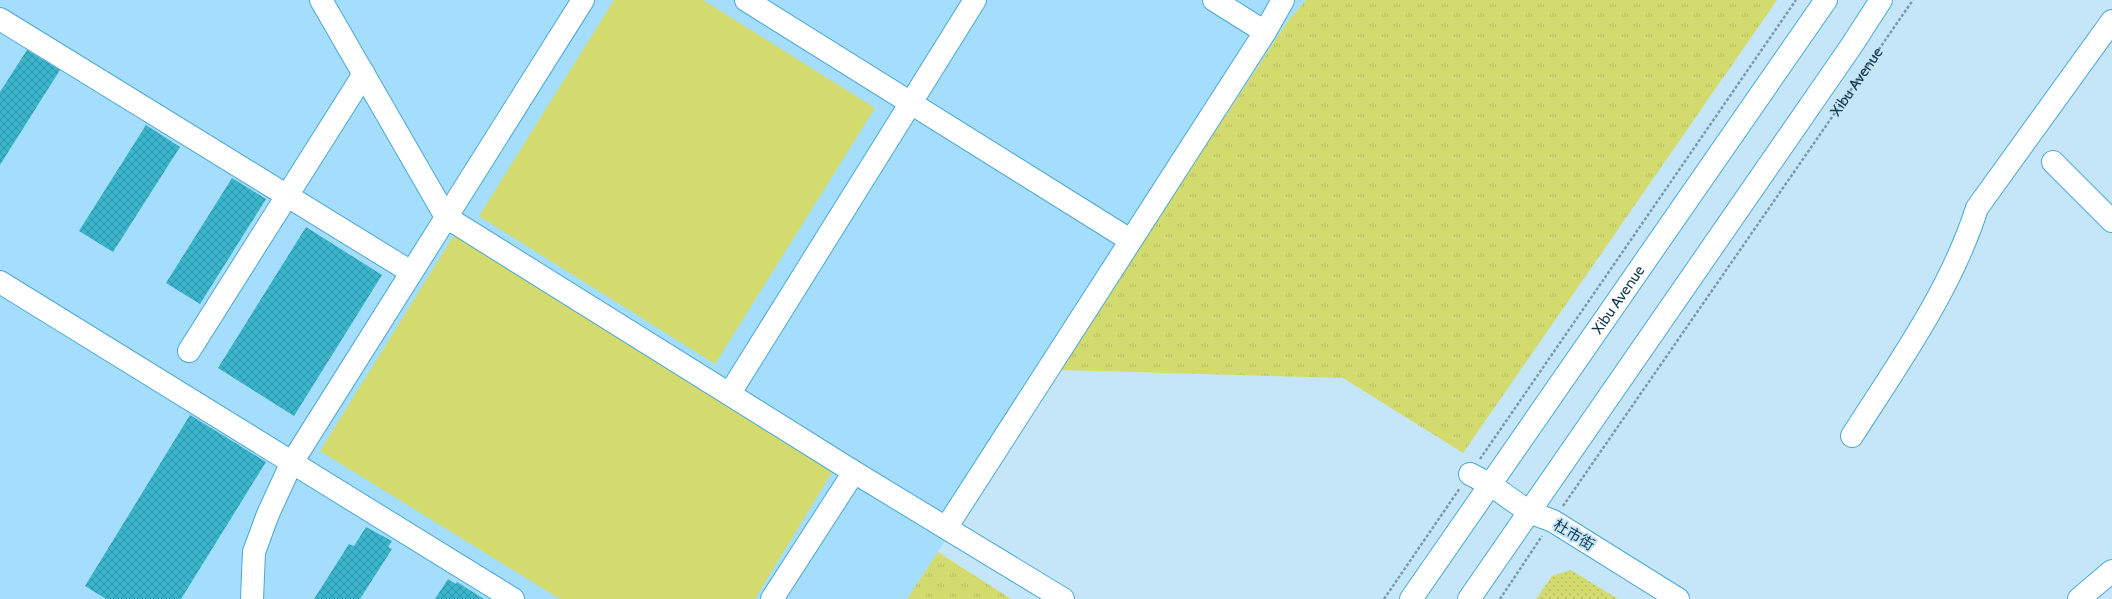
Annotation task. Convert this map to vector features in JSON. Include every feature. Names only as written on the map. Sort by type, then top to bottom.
[{"type":"street","points":[[321,0],[446,217],[730,393],[854,472],[1063,599]]},
{"type":"street","points":[[252,599],[254,552],[268,514],[291,464],[583,0]]},
{"type":"street","points":[[746,0],[1130,240]]},
{"type":"street","points":[[730,393],[974,0]]},
{"type":"street","points":[[1214,0],[1264,32]]},
{"type":"street","points":[[946,528],[1264,32],[1283,0]]},
{"type":"street","name":"Xibu Avenue","points":[[1411,599],[1826,0]]},
{"type":"street","name":"Xibu Avenue","points":[[1469,599],[1848,52],[1881,0]]},
{"type":"street","points":[[0,20],[411,272]]},
{"type":"street","points":[[1852,436],[1914,340],[1966,242],[1977,208],[2112,21]]},
{"type":"street","points":[[189,351],[364,74]]},
{"type":"street","points":[[2053,162],[2112,222]]},
{"type":"street","points":[[0,282],[291,464],[513,599]]},
{"type":"street","points":[[772,599],[854,472]]},
{"type":"street","name":"杜市街","points":[[1470,474],[1491,485],[1529,512],[1552,521],[1678,599]]},
{"type":"street","points":[[2079,599],[2112,571]]},
{"type":"path","name":"Xibu Avenue","points":[[1384,599],[1796,0]]},
{"type":"path","name":"Xibu Avenue","points":[[1500,599],[1552,521],[1913,0]]},
{"type":"shaded area","points":[[0,0],[1306,0],[1288,21],[907,599],[0,599]]},
{"type":"green space","points":[[614,0],[703,0],[875,108],[715,364],[479,216]]},
{"type":"green space","points":[[1306,0],[1777,0],[1463,453],[1343,378],[1058,370],[1288,21]]},
{"type":"green space","points":[[454,235],[834,469],[755,599],[560,599],[320,451]]},
{"type":"green space","points":[[938,552],[1011,599],[907,599]]},
{"type":"green space","points":[[1571,570],[1618,599],[1536,599],[1552,576]]},
{"type":"building","points":[[27,50],[60,70],[0,165],[0,92]]},
{"type":"building","points":[[146,125],[180,147],[113,252],[79,231]]},
{"type":"building","points":[[232,178],[266,199],[200,304],[166,283]]},
{"type":"building","points":[[306,227],[382,275],[294,416],[218,368]]},
{"type":"building","points":[[190,415],[266,462],[181,599],[106,599],[85,586]]},
{"type":"building","points":[[366,527],[392,541],[388,547],[392,549],[360,599],[314,599],[349,544],[354,546]]},
{"type":"building","points":[[448,579],[456,584],[457,582],[484,599],[435,599]]}]
